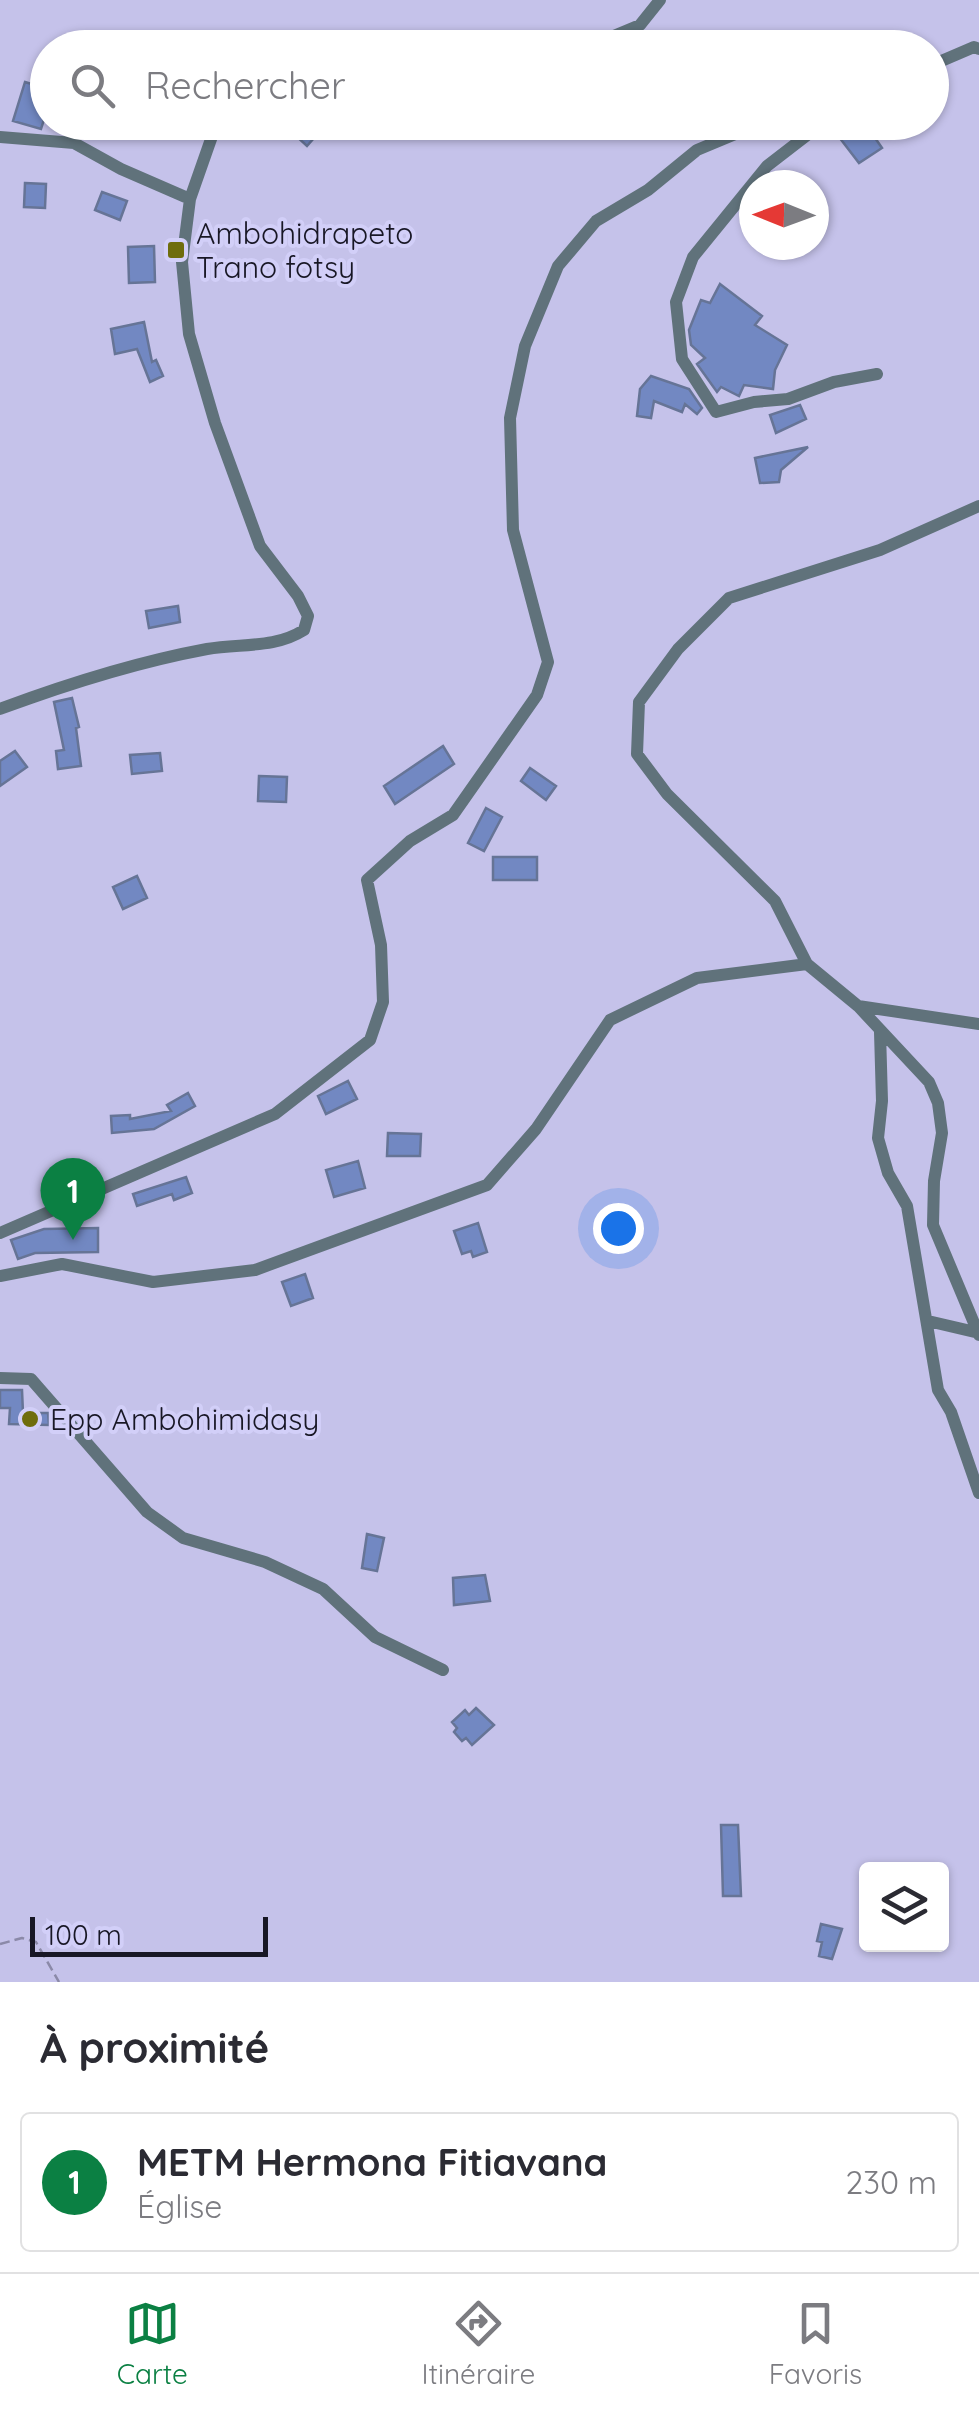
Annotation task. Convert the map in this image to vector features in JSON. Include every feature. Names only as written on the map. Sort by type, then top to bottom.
[{"type":"street","points":[[628,30],[640,25],[660,0]]},
{"type":"street","points":[[949,57],[974,47],[979,49]]},
{"type":"street","points":[[0,137],[30,139]]},
{"type":"street","points":[[37,140],[74,143],[190,199]]},
{"type":"street","points":[[0,709],[118,671],[209,649],[287,641],[304,630],[308,616],[298,596],[260,546],[244,509],[190,334],[182,262],[190,199],[211,140]]},
{"type":"street","points":[[0,1233],[275,1114],[370,1040],[383,1002],[381,945],[366,880],[410,842],[453,814],[537,694],[548,662],[513,530],[510,418],[525,346],[558,266],[596,221],[648,190],[697,150],[721,140]]},
{"type":"street","points":[[801,140],[767,166],[693,257],[676,302],[682,358],[716,412],[754,402],[788,399],[834,382],[877,374]]},
{"type":"street","points":[[979,506],[880,550],[730,598],[678,648],[639,702],[638,754],[667,794],[775,901],[807,964],[858,1006],[929,1082],[938,1103],[942,1133],[934,1181],[933,1225],[979,1334]]},
{"type":"street","points":[[0,1276],[62,1264],[152,1282],[255,1270],[487,1185],[536,1129],[610,1020],[696,978],[807,964]]},
{"type":"street","points":[[858,1006],[979,1024]]},
{"type":"street","points":[[880,1032],[882,1101],[878,1138],[888,1173],[907,1206],[938,1390],[951,1412],[979,1493]]},
{"type":"street","points":[[928,1321],[979,1334]]},
{"type":"street","points":[[0,1378],[31,1379],[147,1512],[183,1538],[265,1562],[323,1589],[374,1637],[443,1670]]},
{"type":"path","points":[[0,1944],[22,1938],[36,1942],[59,1982]]},
{"type":"building","points":[[25,82],[30,84],[30,126],[13,121]]},
{"type":"building","points":[[841,140],[876,140],[882,148],[859,163]]},
{"type":"building","points":[[25,183],[46,184],[45,208],[24,207]]},
{"type":"building","points":[[102,192],[127,201],[120,220],[95,210]]},
{"type":"building","points":[[154,246],[155,282],[129,283],[128,247]]},
{"type":"building","points":[[720,284],[762,316],[755,325],[787,345],[775,370],[773,389],[744,385],[739,396],[721,387],[717,392],[697,364],[705,358],[691,345],[689,330],[701,300],[710,303]]},
{"type":"building","points":[[144,322],[152,362],[156,360],[163,376],[150,382],[137,349],[115,354],[111,329]]},
{"type":"building","points":[[651,376],[689,389],[702,408],[697,414],[685,404],[682,412],[654,401],[651,418],[637,416],[640,389]]},
{"type":"building","points":[[800,405],[806,419],[776,433],[770,415]]},
{"type":"building","points":[[808,447],[781,470],[779,482],[760,483],[755,458]]},
{"type":"building","points":[[178,606],[180,622],[149,628],[146,611]]},
{"type":"building","points":[[72,698],[79,727],[76,728],[81,766],[58,769],[56,751],[64,750],[54,702]]},
{"type":"building","points":[[443,746],[454,764],[395,804],[384,786]]},
{"type":"building","points":[[15,751],[27,767],[0,786],[0,761]]},
{"type":"building","points":[[160,753],[162,771],[132,774],[130,755]]},
{"type":"building","points":[[530,768],[556,786],[546,800],[521,781]]},
{"type":"building","points":[[259,776],[287,777],[286,802],[258,801]]},
{"type":"building","points":[[486,808],[502,817],[484,851],[468,843]]},
{"type":"building","points":[[493,857],[537,857],[537,880],[493,880]]},
{"type":"building","points":[[137,876],[147,898],[123,909],[113,887]]},
{"type":"building","points":[[348,1081],[357,1099],[326,1114],[318,1096]]},
{"type":"building","points":[[188,1093],[195,1106],[154,1129],[112,1133],[111,1116],[130,1115],[130,1119],[171,1111],[167,1105]]},
{"type":"building","points":[[388,1133],[421,1134],[420,1156],[387,1156]]},
{"type":"building","points":[[358,1161],[365,1188],[334,1197],[326,1170]]},
{"type":"building","points":[[186,1177],[192,1193],[174,1200],[172,1194],[137,1206],[133,1194]]},
{"type":"building","points":[[478,1223],[487,1252],[473,1257],[471,1251],[462,1254],[454,1231]]},
{"type":"building","points":[[98,1228],[98,1252],[35,1253],[18,1259],[11,1240],[44,1229]]},
{"type":"building","points":[[305,1274],[313,1298],[291,1306],[282,1282]]},
{"type":"building","points":[[0,1390],[22,1390],[23,1413],[48,1413],[49,1425],[9,1424],[10,1408],[0,1408]]},
{"type":"building","points":[[367,1534],[384,1538],[377,1571],[362,1568]]},
{"type":"building","points":[[485,1575],[490,1601],[454,1605],[453,1578]]},
{"type":"building","points":[[476,1708],[494,1725],[472,1745],[454,1732],[457,1728],[452,1722],[465,1710],[469,1715]]},
{"type":"building","points":[[721,1825],[738,1825],[741,1896],[723,1896]]},
{"type":"building","points":[[821,1924],[842,1929],[832,1959],[819,1956]]},
{"type":"place","name":"Ambohidrapeto Trano fotsy","points":[[176,250]]},
{"type":"place","name":"METM Hermona Fitiavana","points":[[73,1240]]},
{"type":"place","name":"Epp Ambohimidasy","points":[[30,1419]]}]
